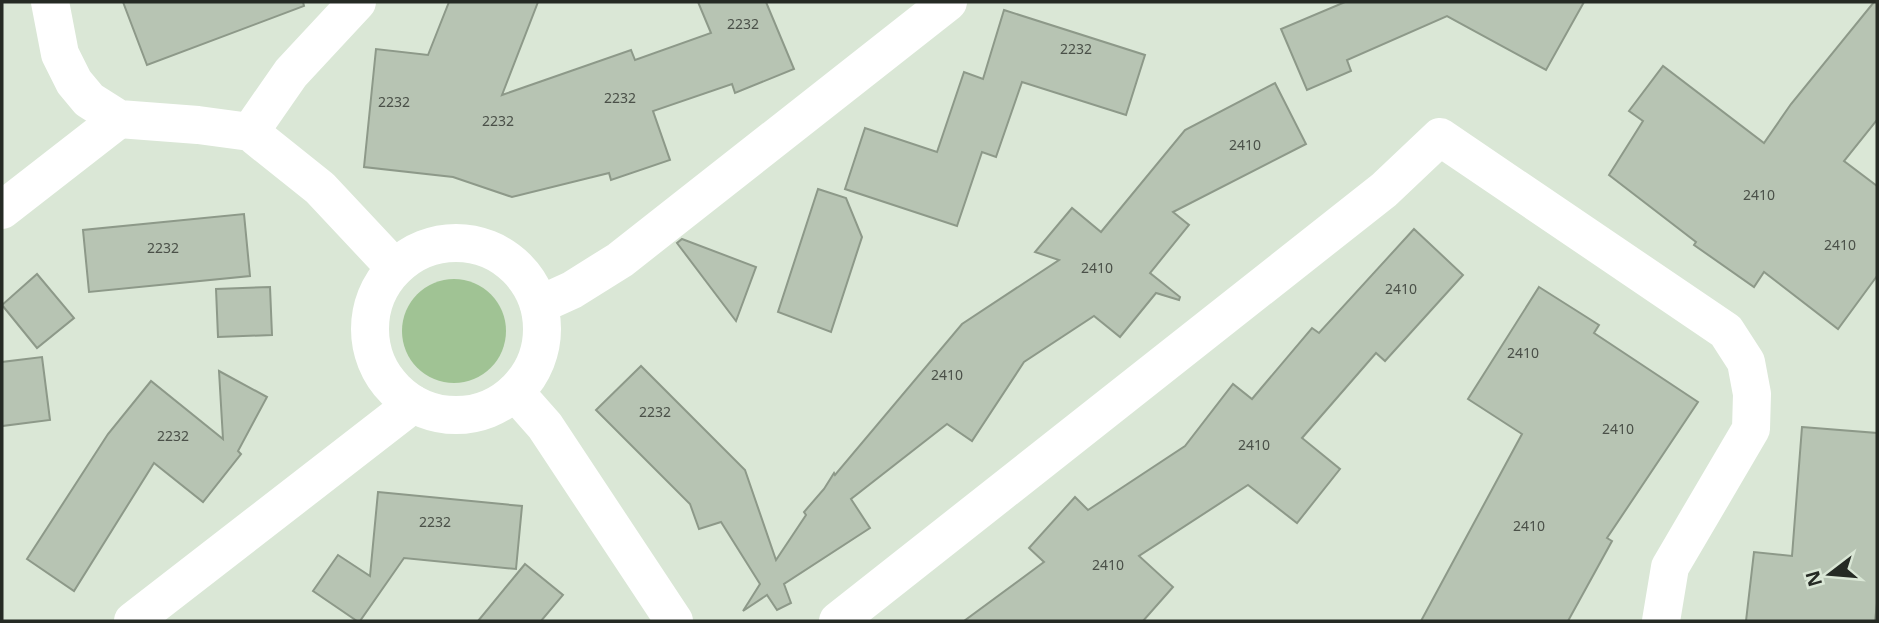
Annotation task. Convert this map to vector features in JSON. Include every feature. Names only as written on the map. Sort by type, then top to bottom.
[{"type":"lane","points":[[50,2],[60,54],[74,82],[89,100],[119,119],[250,132],[320,188],[395,268]]},
{"type":"lane","points":[[250,132],[291,73],[357,2]]},
{"type":"lane","points":[[539,305],[572,290],[620,260],[948,2]]},
{"type":"lane","points":[[2,210],[119,119]]},
{"type":"lane","points":[[838,621],[1384,190],[1440,137],[1726,331],[1746,362],[1752,394],[1751,429],[1670,567],[1661,621]]},
{"type":"lane","points":[[455,242],[477,245],[498,253],[516,267],[530,285],[539,305],[542,328],[539,352],[530,374],[515,392],[492,408],[466,415],[439,414],[413,404],[384,378],[375,360],[370,321],[382,284],[395,268],[412,255],[432,246],[455,242]]},
{"type":"lane","points":[[515,392],[545,426],[674,621]]},
{"type":"lane","points":[[133,621],[413,404]]},
{"type":"green space","points":[[454,279],[474,283],[491,294],[502,311],[506,331],[502,351],[491,368],[474,379],[454,383],[434,379],[417,368],[406,351],[402,331],[406,311],[417,294],[434,283]]},
{"type":"building","points":[[123,2],[303,2],[304,6],[147,65]]},
{"type":"building","points":[[449,2],[538,2],[502,95],[631,50],[635,60],[711,33],[698,2],[766,2],[794,69],[735,93],[732,84],[653,111],[670,160],[611,180],[609,173],[512,197],[453,177],[364,167],[376,49],[428,55]]},
{"type":"building","points":[[1345,2],[1584,2],[1546,70],[1447,16],[1347,60],[1351,71],[1307,90],[1281,29]]},
{"type":"building","points":[[1874,2],[1877,2],[1877,120],[1844,161],[1877,186],[1877,276],[1838,329],[1764,272],[1754,287],[1694,245],[1696,242],[1609,175],[1643,121],[1629,111],[1663,66],[1764,143],[1791,104]]},
{"type":"building","points":[[1004,10],[1145,55],[1126,115],[1022,82],[996,157],[982,152],[957,226],[845,189],[865,128],[937,152],[964,72],[983,79]]},
{"type":"building","points":[[1275,83],[1306,144],[1173,212],[1189,225],[1150,273],[1180,297],[1179,300],[1156,293],[1120,337],[1094,316],[1024,362],[972,441],[947,424],[851,499],[870,528],[784,584],[791,603],[777,610],[767,595],[743,611],[760,584],[721,522],[699,529],[690,504],[596,410],[641,366],[745,470],[776,560],[806,515],[804,512],[834,473],[835,475],[962,324],[1059,260],[1035,252],[1072,208],[1101,232],[1185,130]]},
{"type":"building","points":[[818,189],[846,198],[862,237],[831,332],[778,312]]},
{"type":"building","points":[[244,214],[250,276],[89,292],[83,230]]},
{"type":"building","points":[[1414,229],[1463,275],[1385,361],[1376,353],[1302,438],[1340,469],[1297,523],[1248,485],[1139,556],[1173,587],[1143,621],[964,621],[1044,562],[1029,548],[1075,497],[1088,510],[1185,446],[1233,384],[1252,399],[1312,328],[1319,333]]},
{"type":"building","points":[[682,239],[756,267],[736,321],[677,243]]},
{"type":"building","points":[[37,274],[74,318],[37,348],[2,305]]},
{"type":"building","points":[[270,287],[272,335],[218,337],[216,289]]},
{"type":"building","points":[[1539,287],[1599,325],[1594,333],[1698,402],[1607,538],[1612,541],[1568,621],[1421,621],[1522,434],[1468,399]]},
{"type":"building","points":[[42,357],[50,420],[2,426],[2,362]]},
{"type":"building","points":[[219,371],[267,397],[238,451],[241,454],[203,502],[154,463],[74,591],[27,559],[108,434],[151,381],[223,439]]},
{"type":"building","points":[[1802,427],[1877,433],[1875,621],[1746,621],[1754,552],[1792,556]]},
{"type":"building","points":[[378,492],[522,506],[516,569],[404,558],[360,621],[357,621],[313,591],[338,555],[370,576]]},
{"type":"building","points":[[525,564],[563,595],[541,621],[478,621]]}]
